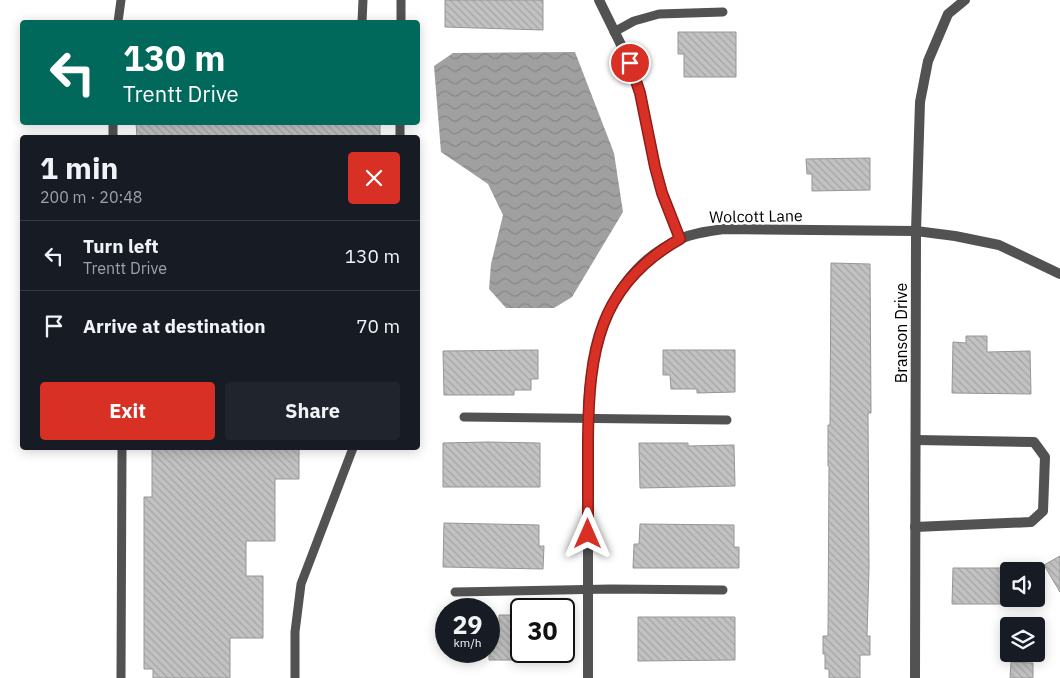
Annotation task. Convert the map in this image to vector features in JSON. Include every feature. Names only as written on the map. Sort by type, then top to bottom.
[{"type":"street","points":[[599,0],[630,63],[640,93],[662,193],[680,239]]},
{"type":"street","name":"Branson Drive","points":[[915,678],[916,231],[920,102],[928,61],[948,14],[960,2]]},
{"type":"street","name":"Wolcott Lane","points":[[588,678],[588,419],[590,379],[601,328],[611,306],[641,265],[660,250],[680,239],[702,232],[724,229],[916,231],[1000,245],[1060,274]]},
{"type":"street","points":[[915,527],[1031,522],[1043,511],[1045,457],[1034,442],[916,440]]},
{"type":"lane","points":[[118,20],[121,0]]},
{"type":"lane","points":[[362,20],[364,0]]},
{"type":"lane","points":[[401,0],[401,20]]},
{"type":"lane","points":[[614,32],[634,21],[659,14],[723,12]]},
{"type":"lane","points":[[464,417],[727,420]]},
{"type":"lane","points":[[121,678],[122,450]]},
{"type":"lane","points":[[295,678],[295,632],[301,584],[352,450]]},
{"type":"lane","points":[[455,592],[588,591],[611,589],[723,590]]},
{"type":"water","points":[[575,52],[614,153],[623,212],[572,297],[554,308],[506,308],[489,289],[491,264],[503,215],[488,184],[441,152],[434,66],[453,53]]},
{"type":"building","points":[[445,0],[543,0],[543,30],[445,27]]},
{"type":"building","points":[[678,32],[736,32],[736,77],[684,77],[684,54],[678,54]]},
{"type":"building","points":[[136,125],[380,125],[380,135],[137,135]]},
{"type":"building","points":[[870,158],[870,190],[812,191],[812,174],[807,174],[806,159]]},
{"type":"building","points":[[831,263],[870,264],[871,413],[868,413],[869,568],[867,636],[870,636],[870,655],[860,655],[860,678],[829,678],[829,669],[825,669],[825,654],[823,654],[823,636],[828,636],[828,425],[830,425]]},
{"type":"building","points":[[966,336],[987,336],[987,352],[1030,351],[1031,394],[952,393],[953,342],[966,343]]},
{"type":"building","points":[[538,350],[538,379],[531,379],[531,390],[514,390],[514,395],[444,395],[443,351]]},
{"type":"building","points":[[663,350],[735,350],[735,392],[697,393],[697,389],[671,389],[670,375],[663,375]]},
{"type":"building","points":[[443,443],[540,443],[540,487],[443,487]]},
{"type":"building","points":[[639,443],[688,443],[688,446],[734,445],[735,486],[640,488]]},
{"type":"building","points":[[152,450],[299,450],[299,479],[275,479],[275,541],[246,541],[246,576],[263,576],[263,638],[230,638],[230,678],[153,678],[153,669],[144,669],[144,497],[152,497]]},
{"type":"building","points":[[444,523],[539,525],[539,546],[544,546],[543,569],[443,567]]},
{"type":"building","points":[[640,524],[734,525],[734,547],[739,547],[739,568],[633,568],[634,544],[639,544]]},
{"type":"building","points":[[1060,556],[1060,592],[1045,567],[1045,564]]},
{"type":"building","points":[[953,568],[1000,568],[1000,604],[952,604]]},
{"type":"building","points":[[500,615],[510,615],[510,660],[500,660]]},
{"type":"building","points":[[638,617],[735,617],[735,660],[638,661]]},
{"type":"building","points":[[1011,662],[1033,663],[1033,678],[1010,678]]},
{"type":"route","points":[[588,534],[588,406],[590,379],[601,328],[611,306],[641,265],[660,250],[680,239],[662,193],[640,93],[630,63]]}]
